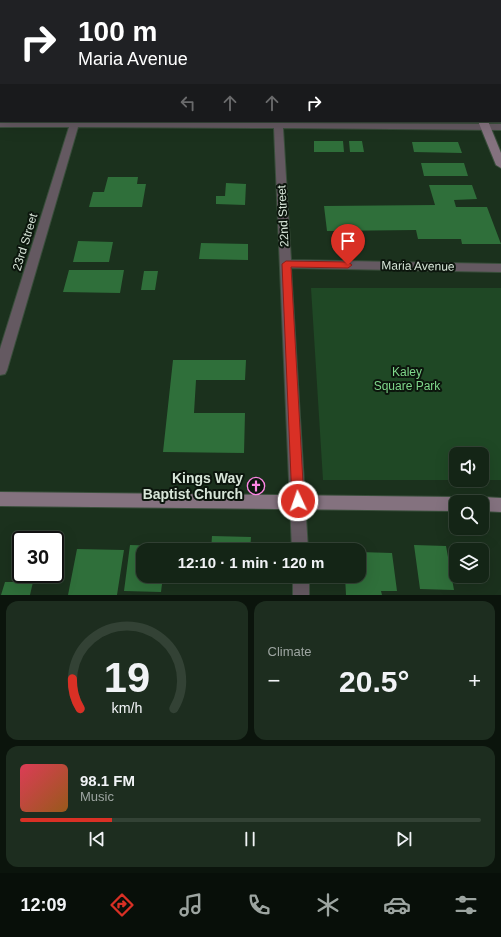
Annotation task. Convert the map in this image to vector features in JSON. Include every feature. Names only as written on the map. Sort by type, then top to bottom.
[{"type":"street","name":"23rd Street","points":[[0,370],[74,123]]},
{"type":"street","points":[[0,124],[484,124],[501,127]]},
{"type":"street","name":"22nd Street","points":[[278,124],[300,543]]},
{"type":"street","points":[[484,124],[501,165]]},
{"type":"street","name":"Maria Avenue","points":[[286,264],[501,268]]},
{"type":"street","points":[[0,499],[298,501],[449,504]]},
{"type":"street","points":[[489,504],[501,505]]},
{"type":"street","points":[[301,583],[301,595]]},
{"type":"green space","name":"Kaley Square Park","points":[[311,288],[501,288],[501,480],[489,480],[489,447],[449,447],[449,480],[323,480]]},
{"type":"building","points":[[314,141],[343,141],[344,152],[314,152]]},
{"type":"building","points":[[349,141],[362,141],[364,152],[350,152]]},
{"type":"building","points":[[412,142],[458,142],[462,153],[414,152]]},
{"type":"building","points":[[421,163],[464,163],[468,176],[424,176]]},
{"type":"building","points":[[108,177],[138,177],[137,184],[146,184],[142,207],[89,207],[93,192],[104,192]]},
{"type":"building","points":[[226,183],[246,184],[245,205],[216,204],[216,196],[225,196]]},
{"type":"building","points":[[429,185],[472,185],[477,199],[454,200],[456,207],[487,207],[501,244],[462,244],[461,239],[418,239],[416,230],[327,231],[324,206],[435,205]]},
{"type":"building","points":[[78,241],[113,242],[109,262],[73,262]]},
{"type":"building","points":[[201,243],[248,244],[248,260],[199,259]]},
{"type":"building","points":[[69,270],[124,270],[120,293],[63,292]]},
{"type":"building","points":[[144,271],[158,271],[155,290],[141,290]]},
{"type":"building","points":[[173,360],[246,360],[245,380],[196,380],[194,413],[245,413],[244,453],[163,452]]},
{"type":"building","points":[[212,536],[251,537],[251,543],[212,543]]},
{"type":"building","points":[[130,545],[136,545],[136,583],[162,583],[161,592],[124,591]]},
{"type":"building","points":[[414,545],[446,546],[449,562],[449,583],[453,583],[454,590],[420,589]]},
{"type":"building","points":[[77,549],[124,550],[117,595],[68,595]]},
{"type":"building","points":[[366,552],[392,553],[397,591],[381,591],[382,595],[346,595],[345,583],[366,583]]},
{"type":"building","points":[[5,582],[33,583],[30,595],[1,595]]},
{"type":"place","name":"Kings Way Baptist Church","points":[[256,486]]},
{"type":"route","points":[[298,501],[286,264],[348,265]]}]
